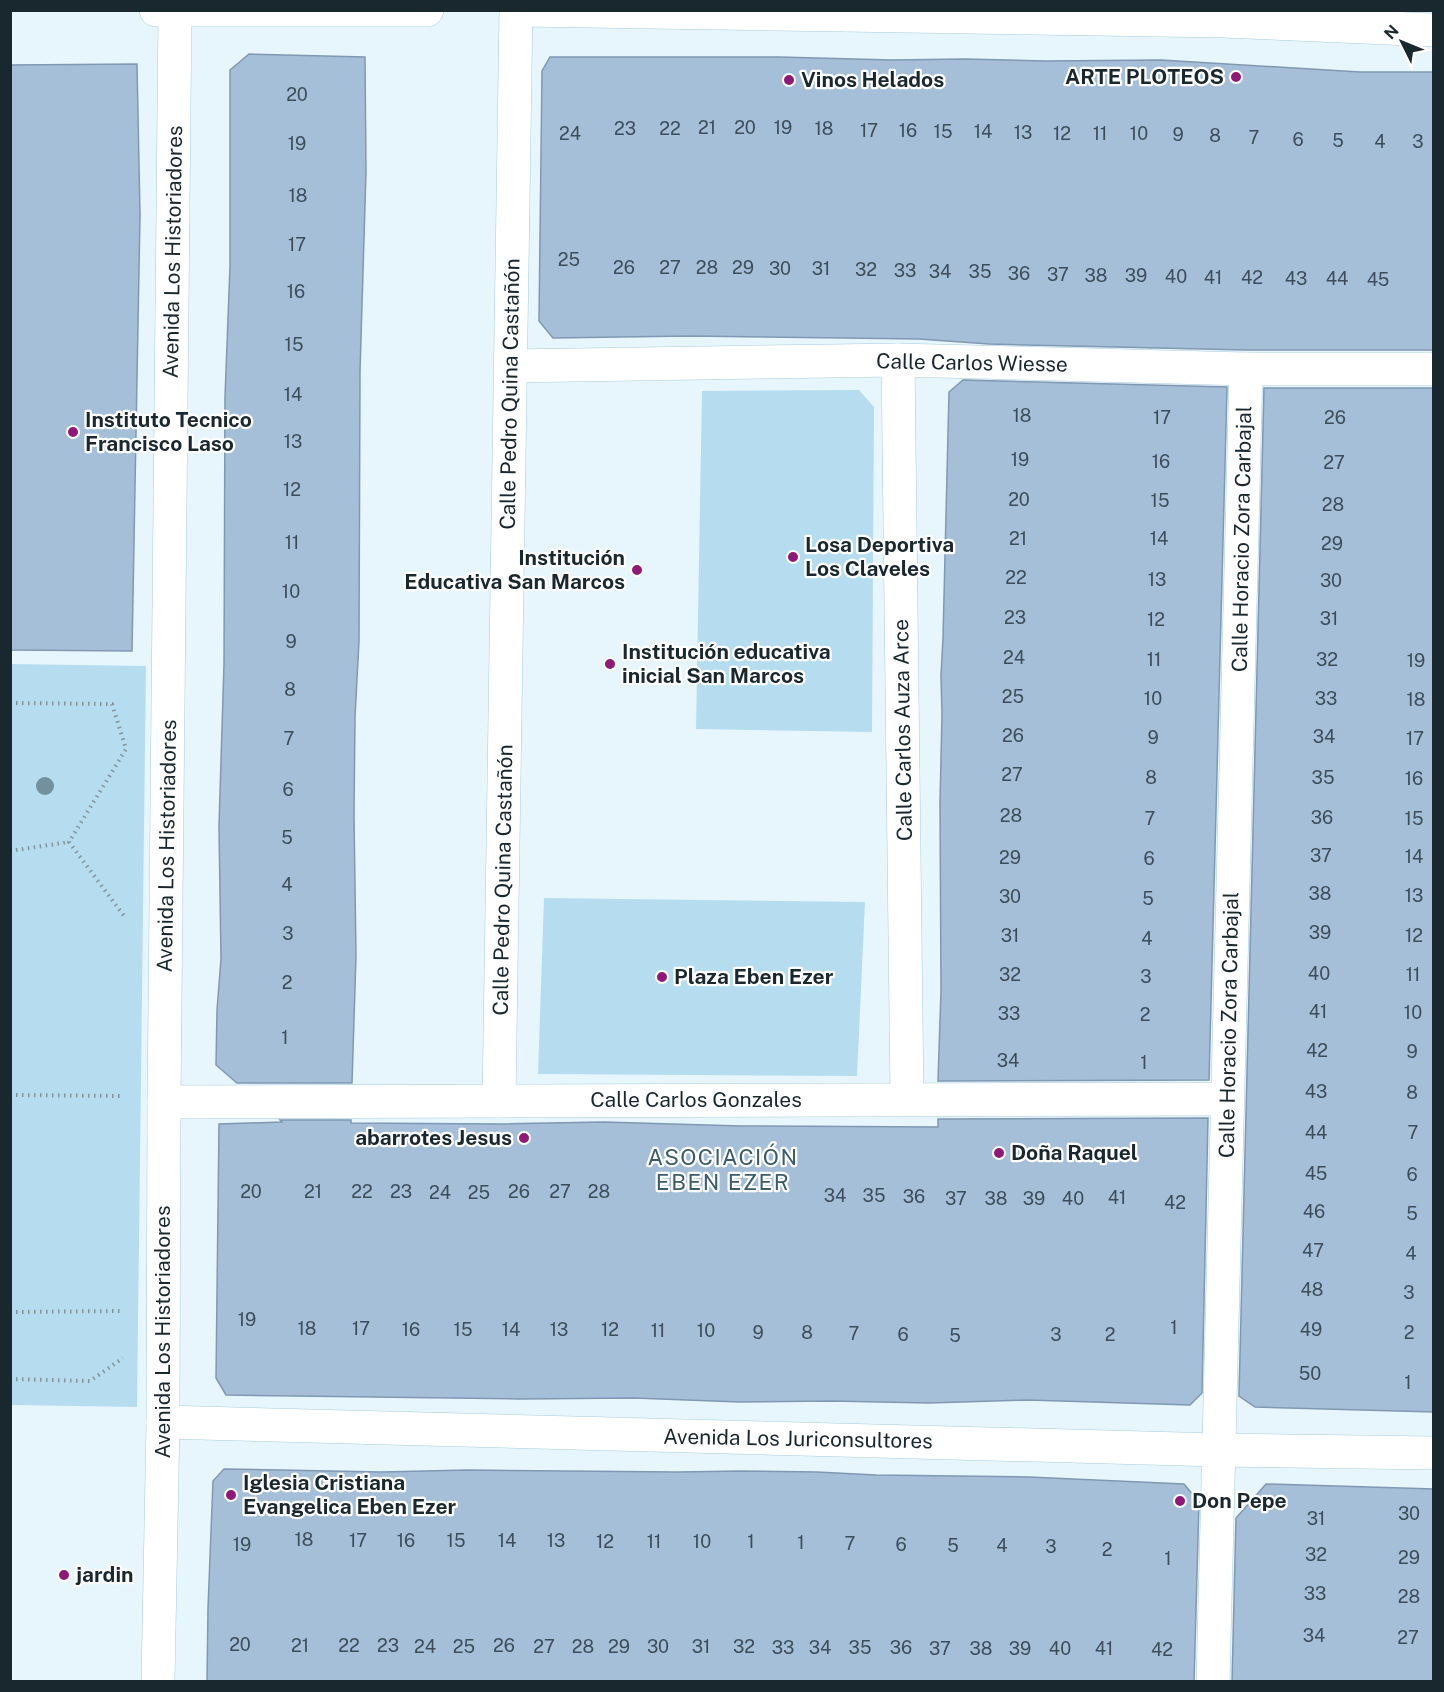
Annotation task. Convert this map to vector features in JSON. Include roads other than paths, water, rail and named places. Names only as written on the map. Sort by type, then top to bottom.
[{"type":"street","points":[[156,10],[427,10]]},
{"type":"street","name":"Calle Pedro Quina Castañón","points":[[499,1101],[516,10]]},
{"type":"street","points":[[522,10],[1223,16],[1434,30]]},
{"type":"street","name":"Avenida Los Historiadores","points":[[158,1682],[163,1422],[164,1102],[176,11]]},
{"type":"street","name":"Calle Carlos Wiesse","points":[[511,366],[898,360],[1246,369],[1434,369]]},
{"type":"street","name":"Calle Carlos Auza Arce","points":[[898,360],[907,1099]]},
{"type":"street","name":"Calle Horacio Zora Carbajal","points":[[1213,1682],[1246,369]]},
{"type":"street","name":"Calle Carlos Gonzales","points":[[164,1102],[1227,1099]]},
{"type":"street","name":"Avenida Los Juriconsultores","points":[[163,1422],[1219,1450],[1434,1453]]},
{"type":"place","name":"ARTE PLOTEOS","points":[[1236,77]]},
{"type":"place","name":"Vinos Helados","points":[[789,80]]},
{"type":"place","name":"Instituto Tecnico Francisco Laso","points":[[73,432]]},
{"type":"place","name":"Losa Deportiva Los Claveles","points":[[793,557]]},
{"type":"place","name":"Institución Educativa San Marcos","points":[[637,570]]},
{"type":"place","name":"Institución educativa inicial San Marcos","points":[[610,664]]},
{"type":"place","name":"Plaza Eben Ezer","points":[[662,977]]},
{"type":"place","name":"abarrotes Jesus","points":[[524,1138]]},
{"type":"place","name":"Doña Raquel","points":[[999,1153]]},
{"type":"place","name":"Iglesia Cristiana Evangelica Eben Ezer","points":[[231,1495]]},
{"type":"place","name":"Don Pepe","points":[[1180,1501]]},
{"type":"place","name":"jardin","points":[[64,1575]]},
{"type":"district","name":"ASOCIACIÓN EBEN EZER","points":[[723,1170]]}]
